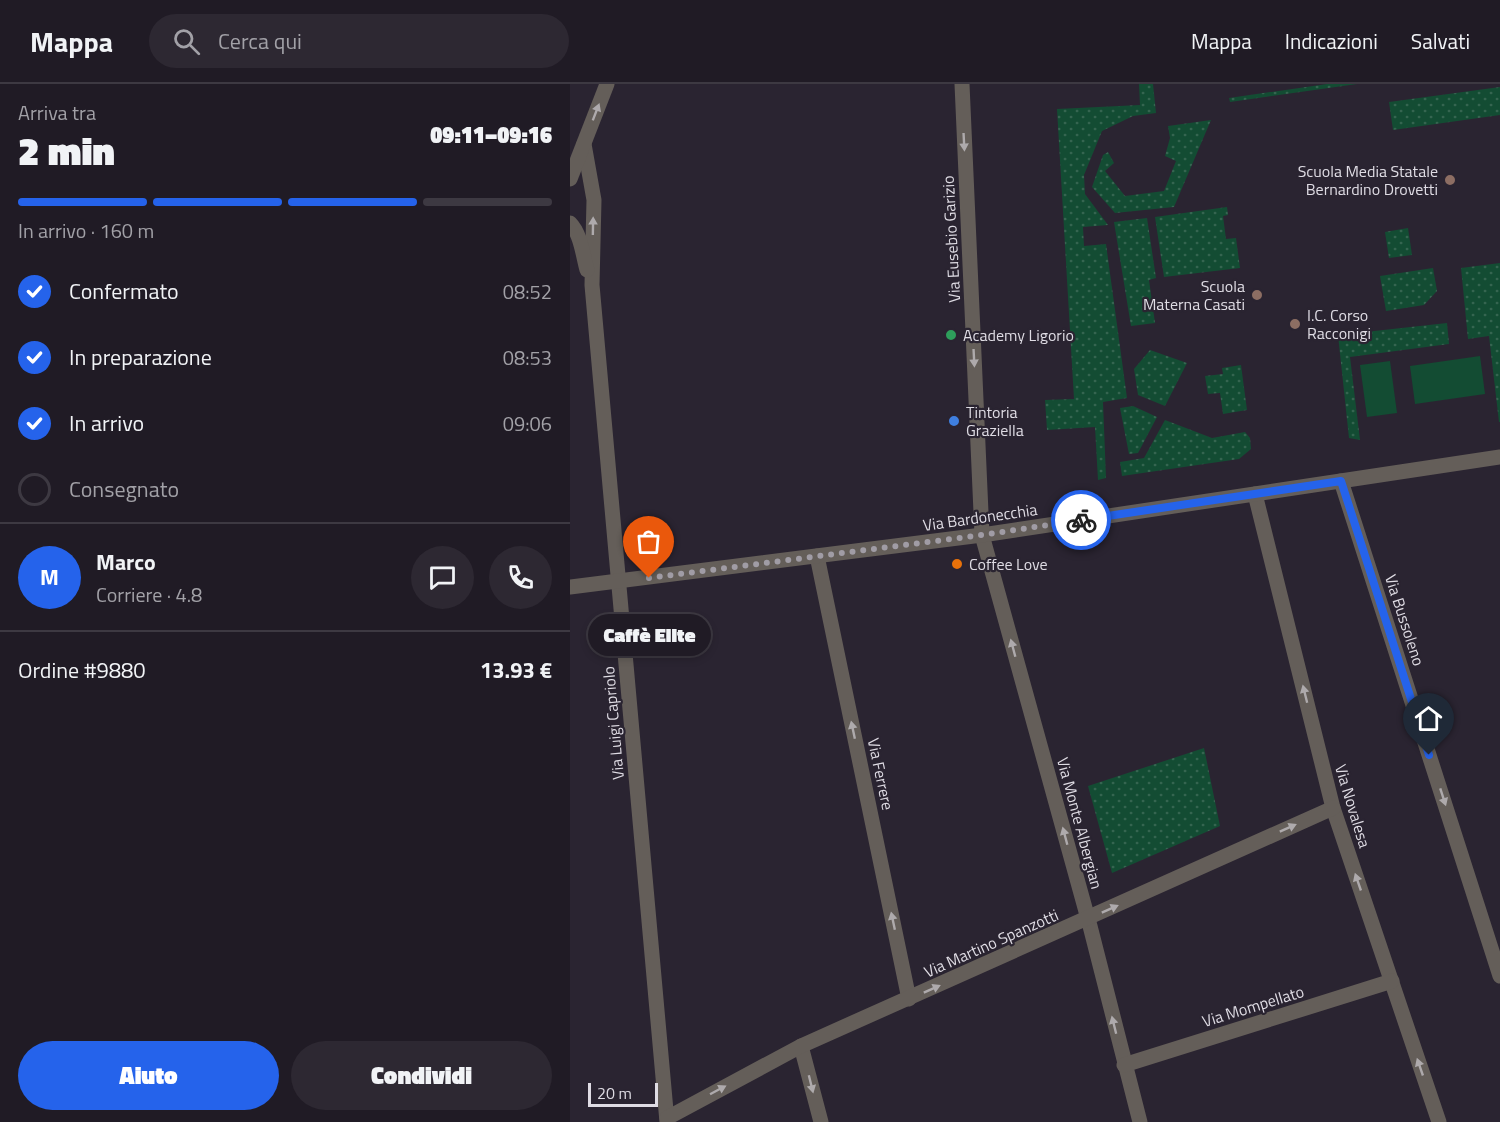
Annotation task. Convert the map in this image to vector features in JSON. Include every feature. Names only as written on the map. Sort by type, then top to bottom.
[{"type":"street","points":[[570,179],[607,84]]},
{"type":"street","name":"Via Eusebio Garizio","points":[[962,84],[982,535]]},
{"type":"street","name":"Via Luigi Capriolo","points":[[584,144],[594,200],[592,285],[667,1120]]},
{"type":"street","name":"Via Luigi Capriolo","points":[[570,223],[574,226],[582,247],[592,285]]},
{"type":"street","name":"Via Bardonecchia","points":[[570,587],[982,535],[1500,457]]},
{"type":"street","name":"Via Bussoleno","points":[[1341,481],[1500,976]]},
{"type":"street","name":"Via Novalesa","points":[[1255,494],[1333,808],[1439,1122]]},
{"type":"street","name":"Via Monte Albergian","points":[[982,535],[1088,919],[1140,1122]]},
{"type":"street","name":"Via Ferrere","points":[[817,556],[909,999]]},
{"type":"street","name":"Via Martino Spanzotti","points":[[667,1120],[801,1046],[1333,808]]},
{"type":"street","name":"Via Mompellato","points":[[1124,1065],[1392,981]]},
{"type":"street","points":[[801,1046],[820,1122]]},
{"type":"green space","points":[[1139,84],[1153,84],[1156,113],[1133,116],[1102,131],[1084,175],[1085,194],[1108,225],[1083,227],[1084,246],[1106,244],[1127,398],[1103,402],[1106,478],[1098,480],[1095,427],[1047,430],[1045,400],[1074,399],[1057,109],[1140,105]]},
{"type":"green space","points":[[1327,84],[1357,84],[1230,102],[1229,98]]},
{"type":"green space","points":[[1500,87],[1500,115],[1393,130],[1389,102]]},
{"type":"green space","points":[[1211,120],[1174,207],[1115,213],[1092,187],[1103,155],[1108,152],[1114,163],[1105,171],[1125,196],[1164,191],[1176,161],[1165,156],[1170,138],[1168,126]]},
{"type":"green space","points":[[1227,207],[1228,215],[1223,216],[1226,239],[1236,238],[1240,268],[1164,277],[1155,217]]},
{"type":"green space","points":[[1147,218],[1156,278],[1149,280],[1155,323],[1131,326],[1114,222]]},
{"type":"green space","points":[[1408,228],[1412,255],[1389,258],[1385,232]]},
{"type":"green space","points":[[1500,263],[1499,422],[1489,336],[1468,339],[1461,268]]},
{"type":"green space","points":[[1433,268],[1437,291],[1424,305],[1386,311],[1380,276]]},
{"type":"green space","points":[[1447,323],[1449,344],[1350,357],[1360,440],[1349,438],[1338,335]]},
{"type":"green space","points":[[1150,350],[1187,363],[1165,406],[1138,395],[1134,369]]},
{"type":"green space","points":[[1480,356],[1485,394],[1415,404],[1410,366]]},
{"type":"green space","points":[[1390,361],[1397,413],[1367,417],[1360,365]]},
{"type":"green space","points":[[1241,365],[1247,410],[1223,414],[1220,393],[1208,394],[1205,376],[1223,374],[1222,368]]},
{"type":"green space","points":[[1133,406],[1157,417],[1138,453],[1129,454],[1120,408]]},
{"type":"green space","points":[[1165,420],[1212,438],[1245,432],[1250,438],[1251,449],[1239,459],[1122,476],[1120,462],[1144,458]]},
{"type":"green space","points":[[1204,748],[1220,826],[1112,873],[1088,786]]},
{"type":"way so far","points":[[649,578],[1081,520]]},
{"type":"place","name":"Scuola Media Statale Bernardino Drovetti","points":[[1450,180]]},
{"type":"place","name":"Scuola Materna Casati","points":[[1257,295]]},
{"type":"place","name":"I.C. Corso Racconigi","points":[[1295,324]]},
{"type":"place","name":"Academy Ligorio","points":[[951,335]]},
{"type":"place","name":"Tintoria Graziella","points":[[954,421]]},
{"type":"place","name":"Coffee Love","points":[[957,564]]},
{"type":"place","name":"Caffè Elite","points":[[649,578]]},
{"type":"route","points":[[1081,520],[1341,481],[1429,755]]}]
